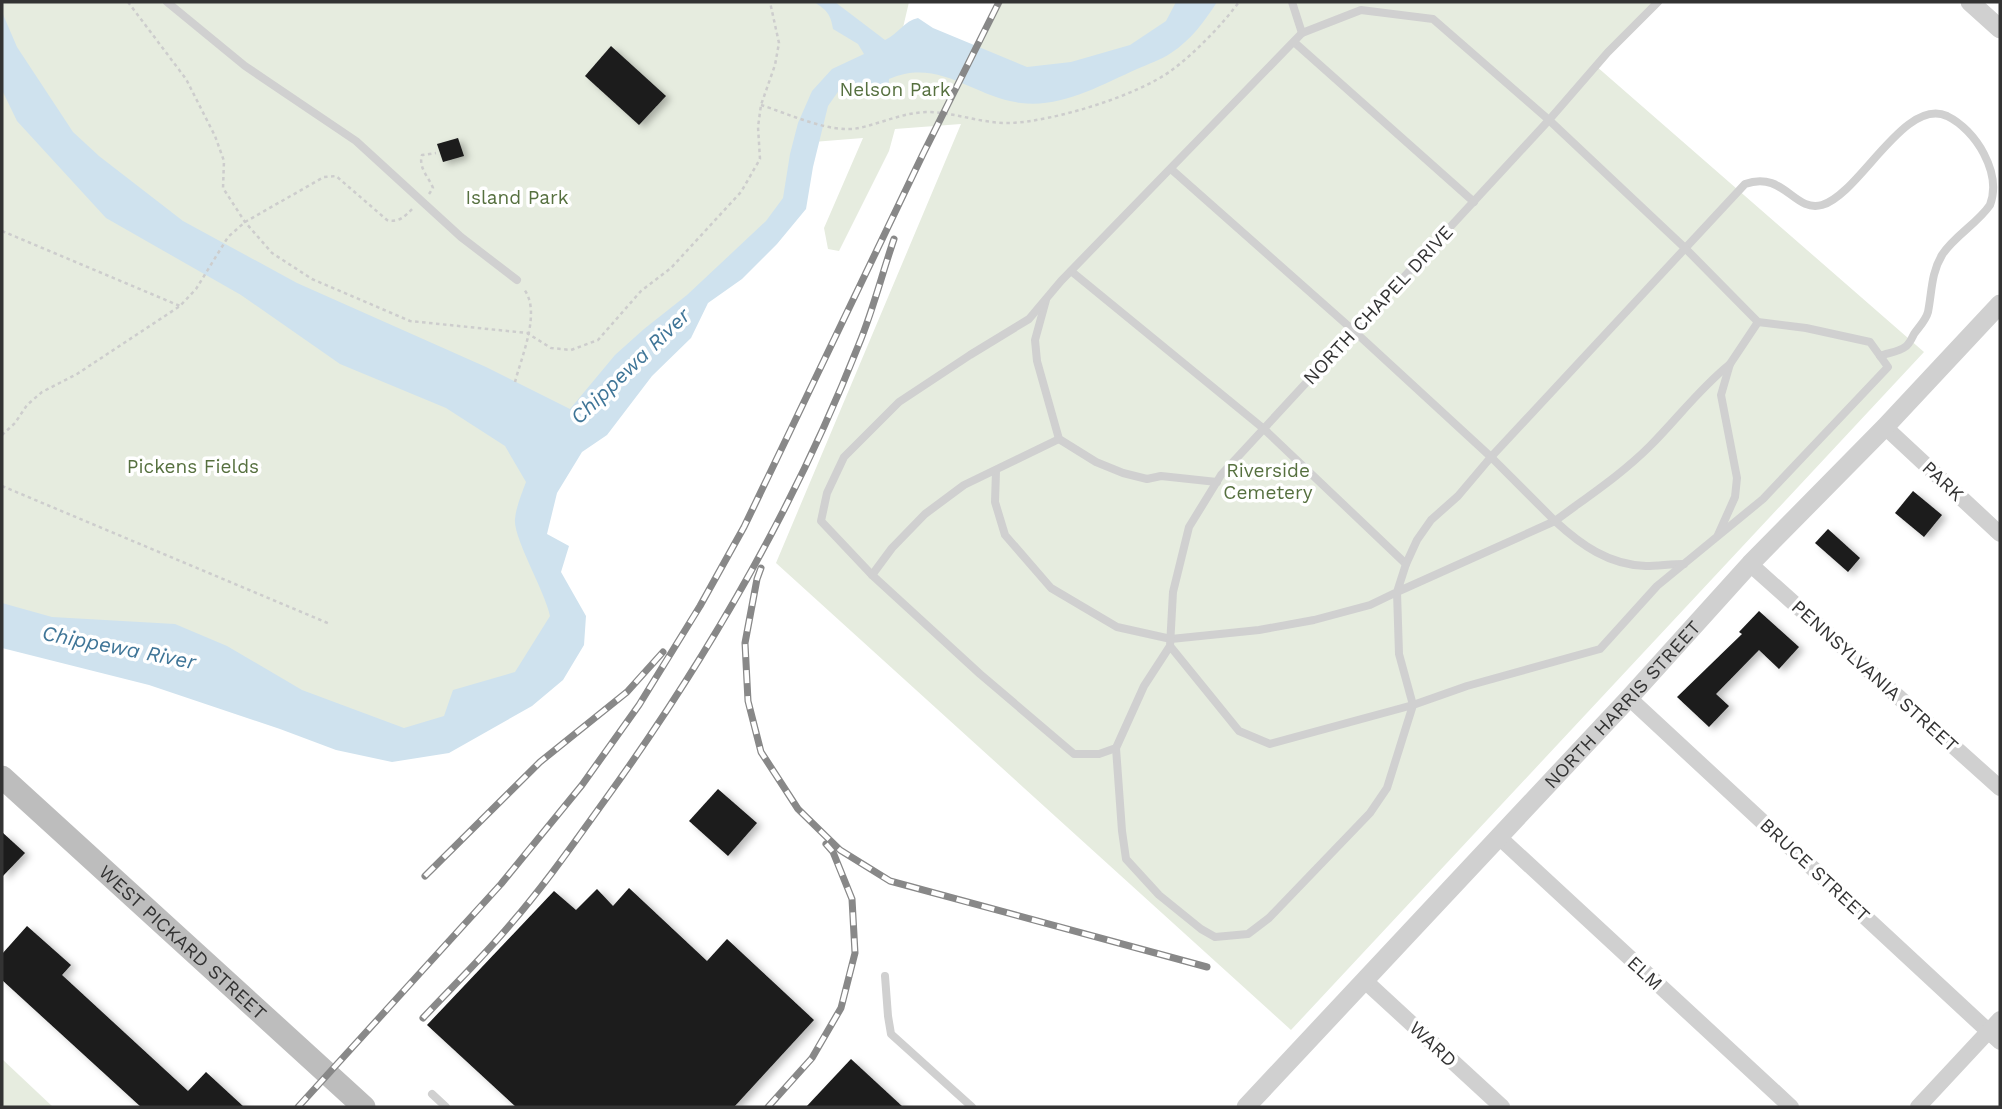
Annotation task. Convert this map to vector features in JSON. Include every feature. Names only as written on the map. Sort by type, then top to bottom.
[{"type":"main road","name":"WEST PICKARD STREET","points":[[2,777],[364,1107]]},
{"type":"street","points":[[1970,2],[2000,29]]},
{"type":"street","name":"NORTH HARRIS STREET","points":[[1246,1107],[1500,838],[1750,564],[1999,307]]},
{"type":"street","name":"PARK","points":[[1885,427],[2000,534]]},
{"type":"street","name":"PENNSYLVANIA STREET","points":[[1750,564],[2000,788]]},
{"type":"street","name":"BRUCE STREET","points":[[1629,698],[1995,1037]]},
{"type":"street","name":"ELM","points":[[1500,838],[1791,1107]]},
{"type":"street","name":"WARD","points":[[1364,980],[1502,1107]]},
{"type":"street","points":[[1918,1107],[1995,1037],[2000,1019]]},
{"type":"lane","points":[[167,2],[245,66],[356,142],[461,237],[517,280]]},
{"type":"lane","points":[[1292,2],[1302,33]]},
{"type":"lane","name":"NORTH CHAPEL DRIVE","points":[[1170,642],[1173,592],[1189,527],[1217,482],[1608,52],[1658,2]]},
{"type":"lane","points":[[1116,748],[1099,754],[1074,754],[979,674],[872,575],[821,521],[827,494],[844,457],[899,402],[1029,319],[1071,271],[1302,33],[1361,10],[1433,19],[1549,120],[1685,248],[1758,322],[1806,328],[1870,342],[1888,367],[1763,499],[1657,586],[1600,649],[1270,744],[1239,731],[1170,642]]},
{"type":"lane","points":[[1294,41],[1474,202]]},
{"type":"lane","points":[[1170,642],[1144,686],[1116,748],[1126,859],[1159,895],[1201,929],[1215,937],[1248,934],[1269,918],[1370,813],[1387,788],[1413,705],[1399,654],[1397,592],[1417,540],[1432,520],[1458,496],[1491,457],[1745,184],[1759,179],[1778,184],[1803,203],[1817,206],[1829,203],[1843,193],[1907,124],[1924,116],[1947,116],[1990,154],[1997,173],[1998,186],[1991,205],[1944,253],[1934,271],[1927,314],[1906,347],[1880,356]]},
{"type":"lane","points":[[1171,169],[1354,331],[1581,544],[1618,563],[1646,566],[1684,564]]},
{"type":"lane","points":[[1071,271],[1264,429],[1406,564]]},
{"type":"lane","points":[[1047,297],[1035,340],[1037,360],[1059,439],[1096,461],[1147,479],[1161,476],[1217,482]]},
{"type":"lane","points":[[1717,537],[1735,497],[1737,478],[1721,395],[1730,364],[1758,322]]},
{"type":"lane","points":[[996,471],[995,502],[1005,535],[1051,588],[1117,627],[1170,642],[1259,630],[1314,620],[1370,605],[1555,521],[1606,484],[1649,447],[1710,380],[1730,364]]},
{"type":"lane","points":[[872,575],[892,548],[925,514],[964,485],[1059,439]]},
{"type":"lane","points":[[886,976],[891,1034],[972,1107]]},
{"type":"lane","points":[[432,1094],[446,1107]]},
{"type":"path","points":[[128,2],[186,79],[215,136],[224,161],[223,188],[245,222],[272,253],[312,279],[410,321],[527,333],[551,348],[571,350],[598,340],[641,291],[671,268],[741,192],[760,159],[758,127],[761,106],[775,65],[779,43],[770,2]]},
{"type":"path","points":[[761,106],[835,129],[857,129],[905,114],[928,112],[984,122],[1012,123],[1077,112],[1147,84],[1172,70],[1226,19],[1239,2]]},
{"type":"path","points":[[2,435],[15,424],[27,405],[42,392],[77,374],[180,306],[196,289],[228,237],[245,222],[324,177]]},
{"type":"path","points":[[2,230],[180,306]]},
{"type":"path","points":[[515,382],[533,310],[528,295],[517,280]]},
{"type":"path","points":[[2,486],[330,624]]},
{"type":"green space","points":[[2,2],[909,2],[898,49],[968,66],[1000,2],[1659,2],[1596,66],[1924,352],[1291,1030],[776,563],[961,124],[895,129],[889,151],[839,251],[828,249],[824,228],[863,138],[813,142],[796,215],[627,364],[528,521],[572,626],[553,672],[400,736],[2,626]]},
{"type":"green space","points":[[2,1059],[53,1107],[2,1107]]},
{"type":"water","name":"Chippewa River","points":[[814,2],[835,2],[885,40],[918,18],[933,28],[1027,67],[1071,62],[1130,45],[1166,21],[1176,2],[1217,2],[1191,36],[1178,48],[1066,99],[1036,104],[1021,103],[987,94],[940,75],[924,73],[907,73],[889,79],[888,93],[870,86],[842,86],[828,106],[806,209],[777,244],[742,279],[708,303],[691,338],[652,376],[607,435],[582,452],[557,493],[547,534],[569,546],[561,572],[586,616],[584,645],[563,680],[532,706],[449,753],[392,762],[336,750],[149,685],[2,648],[2,603],[52,617],[175,624],[227,646],[302,690],[404,728],[444,716],[453,690],[515,672],[550,616],[516,528],[515,519],[526,482],[505,446],[446,408],[340,364],[241,295],[106,218],[17,121],[2,90],[2,12],[17,47],[73,132],[99,156],[183,221],[297,283],[486,367],[570,409],[615,355],[687,295],[766,221],[783,198],[798,123],[812,91],[832,69],[864,54],[858,44],[833,29],[828,13]]},
{"type":"building","points":[[611,46],[666,96],[639,125],[585,76]]},
{"type":"building","points":[[458,138],[464,156],[443,162],[437,144]]},
{"type":"building","points":[[1913,491],[1942,515],[1924,537],[1895,513]]},
{"type":"building","points":[[1828,529],[1860,558],[1848,572],[1815,543]]},
{"type":"building","points":[[1759,611],[1799,647],[1779,669],[1759,650],[1716,694],[1729,706],[1709,727],[1677,697],[1742,634],[1739,632]]},
{"type":"building","points":[[718,789],[757,823],[728,856],[689,821]]},
{"type":"building","points":[[2,832],[25,853],[2,877]]},
{"type":"building","points":[[629,888],[707,961],[727,939],[814,1020],[734,1107],[516,1107],[427,1025],[554,891],[576,910],[597,889],[613,906]]},
{"type":"building","points":[[27,926],[71,965],[62,975],[188,1091],[206,1072],[244,1107],[141,1107],[2,980],[2,954]]},
{"type":"building","points":[[851,1059],[903,1107],[806,1107]]},
{"type":"railway","points":[[298,1107],[501,884],[582,785],[639,705],[700,606],[744,527],[999,2]]},
{"type":"railway","points":[[423,1018],[499,938],[547,880],[643,747],[713,636],[746,580],[807,464],[864,331],[894,239]]},
{"type":"railway","points":[[761,568],[745,643],[748,701],[761,752],[798,809],[840,850],[890,881],[1207,967]]},
{"type":"railway","points":[[425,876],[540,762],[627,692],[663,652]]},
{"type":"railway","points":[[768,1107],[812,1058],[841,1008],[855,953],[852,899],[833,852],[826,844]]},
{"type":"park label","name":"Nelson Park","points":[[895,89]]},
{"type":"park label","name":"Island Park","points":[[517,197]]},
{"type":"park label","name":"Pickens Fields","points":[[193,466]]},
{"type":"park label","name":"Riverside Cemetery","points":[[1268,481]]}]
